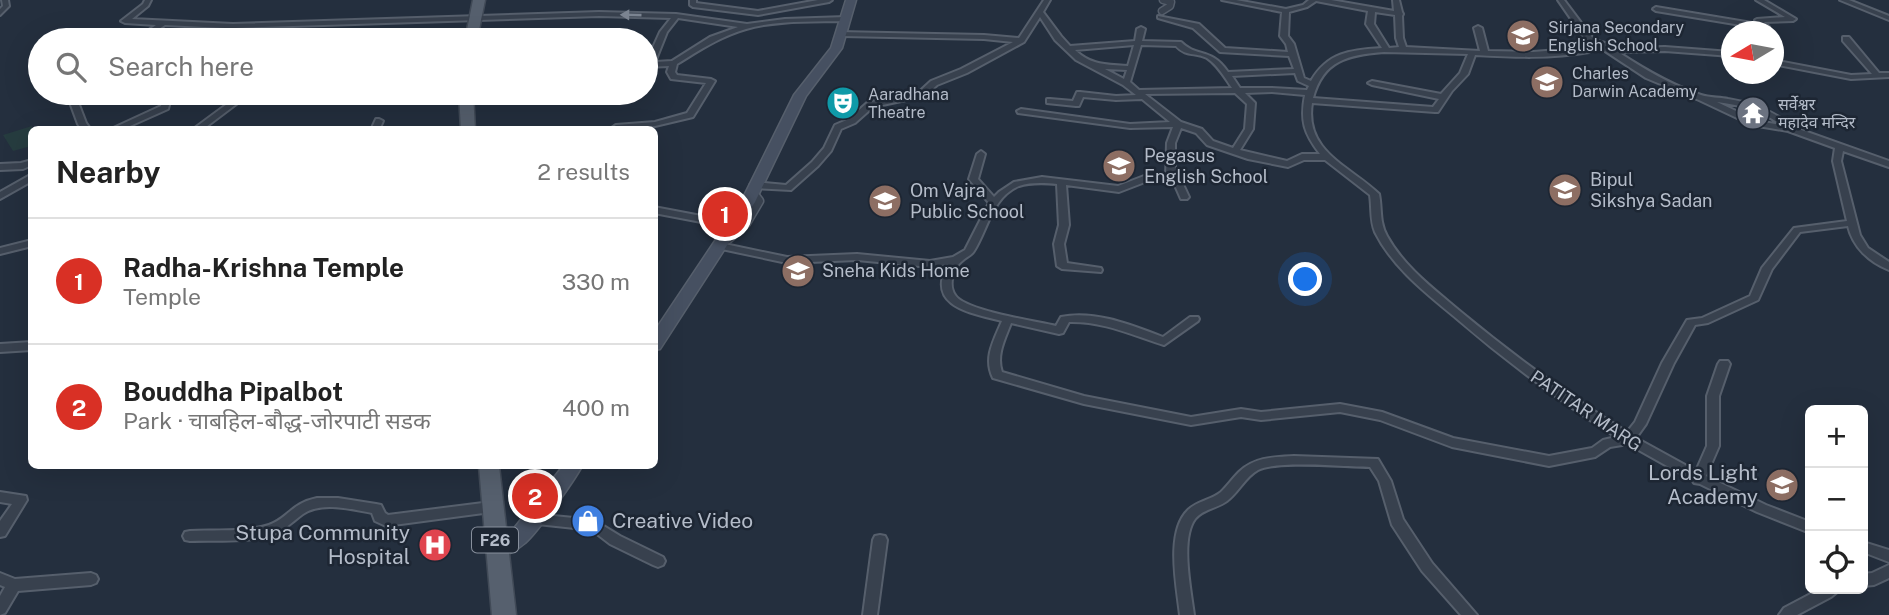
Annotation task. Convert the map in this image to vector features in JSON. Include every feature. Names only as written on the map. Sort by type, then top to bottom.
[{"type":"main road","points":[[473,28],[479,0]]},
{"type":"main road","points":[[658,339],[733,225],[794,103],[829,60],[842,34],[850,0]]},
{"type":"main road","points":[[467,105],[468,126]]},
{"type":"main road","name":"F26","points":[[489,469],[491,507],[505,615]]},
{"type":"main road","points":[[497,550],[519,537],[571,469]]},
{"type":"street","points":[[0,13],[7,2],[5,0]]},
{"type":"street","points":[[148,0],[146,5],[125,21],[233,26],[576,15],[676,16],[751,26],[846,19]]},
{"type":"street","points":[[693,0],[693,5],[758,13],[829,0]]},
{"type":"street","points":[[720,246],[746,223],[759,201],[753,188],[788,188],[828,149],[838,127],[852,121],[870,105],[922,94],[934,83],[964,71],[1021,40],[1027,36],[1029,26],[1047,0]]},
{"type":"street","points":[[1163,0],[1171,2],[1161,14],[1196,26],[1223,50],[1292,54]]},
{"type":"street","points":[[1225,0],[1286,11],[1305,6],[1313,0]]},
{"type":"street","points":[[1319,0],[1400,14]]},
{"type":"street","points":[[1396,0],[1400,14],[1397,21],[1398,31],[1404,51]]},
{"type":"street","points":[[1560,0],[1591,42],[1609,50],[1648,76],[1755,123],[1790,130],[1889,164]]},
{"type":"street","points":[[1656,9],[1765,27],[1759,20],[1793,19],[1759,0]]},
{"type":"street","points":[[1843,0],[1889,18]]},
{"type":"street","points":[[1373,10],[1370,24],[1387,51]]},
{"type":"street","points":[[1039,11],[1043,20],[1079,58],[1126,83],[1178,124]]},
{"type":"street","points":[[1286,11],[1284,36],[1290,44],[1303,82],[1311,93]]},
{"type":"street","points":[[658,64],[674,63],[713,39],[751,26],[758,13]]},
{"type":"street","points":[[658,44],[676,16]]},
{"type":"street","points":[[157,28],[163,24]]},
{"type":"street","points":[[1478,28],[1485,54]]},
{"type":"street","points":[[1126,83],[1138,51],[1141,29]]},
{"type":"street","points":[[842,34],[1021,40]]},
{"type":"street","points":[[1846,39],[1876,74]]},
{"type":"street","points":[[1311,93],[1330,62],[1352,54],[1387,51],[1564,53],[1586,50],[1591,42]]},
{"type":"street","points":[[1069,48],[1138,43],[1178,44],[1189,53],[1208,56],[1228,74],[1238,90],[1251,103],[1252,118],[1245,137],[1235,152]]},
{"type":"street","points":[[1609,50],[1665,49],[1721,53]]},
{"type":"street","points":[[1136,92],[1238,90],[1311,93],[1429,110],[1438,108],[1443,97],[1464,74],[1472,53]]},
{"type":"street","points":[[629,126],[655,124],[690,115],[710,81],[674,77],[671,72],[674,63]]},
{"type":"street","points":[[1784,64],[1851,77],[1889,75]]},
{"type":"street","points":[[1097,66],[1131,68]]},
{"type":"street","points":[[1228,74],[1298,71]]},
{"type":"street","points":[[1372,83],[1443,97]]},
{"type":"street","points":[[1050,101],[1076,104],[1080,94],[1087,93],[1116,98],[1146,97]]},
{"type":"street","name":"PATITAR MARG","points":[[1311,93],[1307,128],[1312,140],[1326,157],[1374,194],[1376,199],[1373,212],[1382,236],[1418,283],[1495,348],[1627,440],[1698,480],[1753,506],[1805,526]]},
{"type":"street","points":[[1702,98],[1750,105],[1782,121],[1790,130]]},
{"type":"street","points":[[75,105],[84,126]]},
{"type":"street","points":[[122,126],[165,105]]},
{"type":"street","points":[[202,126],[230,105]]},
{"type":"street","points":[[1021,111],[1130,126],[1178,124],[1199,131],[1210,143],[1235,152],[1288,164],[1302,157],[1326,157]]},
{"type":"street","points":[[1170,179],[1171,144],[1178,124]]},
{"type":"street","points":[[1839,148],[1837,160],[1852,223],[1861,246],[1889,267]]},
{"type":"street","points":[[981,154],[972,179],[994,203]]},
{"type":"street","points":[[0,167],[28,169]]},
{"type":"street","points":[[0,196],[28,170]]},
{"type":"street","points":[[720,246],[787,260],[857,257],[917,264],[956,260],[969,252],[994,203],[1009,189],[1026,181],[1119,189],[1144,179],[1170,179],[1177,180],[1184,197]]},
{"type":"street","points":[[1061,182],[1064,225],[1059,244],[1062,266],[1097,270]]},
{"type":"street","points":[[658,211],[733,225]]},
{"type":"street","points":[[1008,318],[993,358],[993,368],[997,375],[1084,400],[1191,421],[1241,413],[1261,416],[1340,408],[1382,416],[1452,442],[1549,461],[1595,452],[1607,443],[1627,440],[1640,424],[1691,321],[1704,321],[1754,298],[1767,268],[1797,230],[1852,223]]},
{"type":"street","points":[[0,251],[28,244]]},
{"type":"street","points":[[956,260],[947,275],[946,284],[952,300],[961,306],[1008,318],[1059,330],[1065,319],[1077,318],[1106,323],[1164,341],[1194,319]]},
{"type":"street","points":[[0,348],[28,346]]},
{"type":"street","points":[[1698,480],[1713,446],[1713,396],[1724,364]]},
{"type":"street","points":[[1187,615],[1182,551],[1187,519],[1198,509],[1221,499],[1254,466],[1268,463],[1339,462],[1374,462],[1385,481],[1397,521],[1427,567],[1470,615]]},
{"type":"street","points":[[0,497],[21,500],[0,533]]},
{"type":"street","points":[[190,536],[268,530],[285,523],[305,505],[321,503],[360,505],[376,509],[386,521],[491,507]]},
{"type":"street","points":[[533,519],[584,524],[602,530],[615,540],[658,561]]},
{"type":"street","points":[[870,615],[880,540]]},
{"type":"street","points":[[1868,549],[1889,556]]},
{"type":"street","points":[[1868,580],[1889,571]]},
{"type":"street","points":[[0,579],[6,579],[14,585],[91,579]]},
{"type":"street","points":[[0,609],[14,585]]},
{"type":"street","points":[[1786,615],[1822,594]]},
{"type":"green space","points":[[28,127],[28,147],[13,151],[3,135]]},
{"type":"place","name":"Sirjana Secondary English School","points":[[1523,36]]},
{"type":"place","name":"Charles Darwin Academy","points":[[1547,82]]},
{"type":"place","name":"Aaradhana Theatre","points":[[843,103]]},
{"type":"place","name":"सर्वेश्वर महादेव मन्दिर","points":[[1753,113]]},
{"type":"place","name":"Pegasus English School","points":[[1119,166]]},
{"type":"place","name":"Bipul Sikshya Sadan","points":[[1565,190]]},
{"type":"place","name":"Om Vajra Public School","points":[[885,201]]},
{"type":"place","name":"Radha-Krishna Temple","points":[[725,214]]},
{"type":"place","name":"Sneha Kids Home","points":[[798,271]]},
{"type":"place","name":"Lords Light Academy","points":[[1782,485]]},
{"type":"place","name":"Bouddha Pipalbot","points":[[535,496]]},
{"type":"place","name":"Creative Video","points":[[588,521]]},
{"type":"place","name":"Stupa Community Hospital","points":[[435,545]]}]
